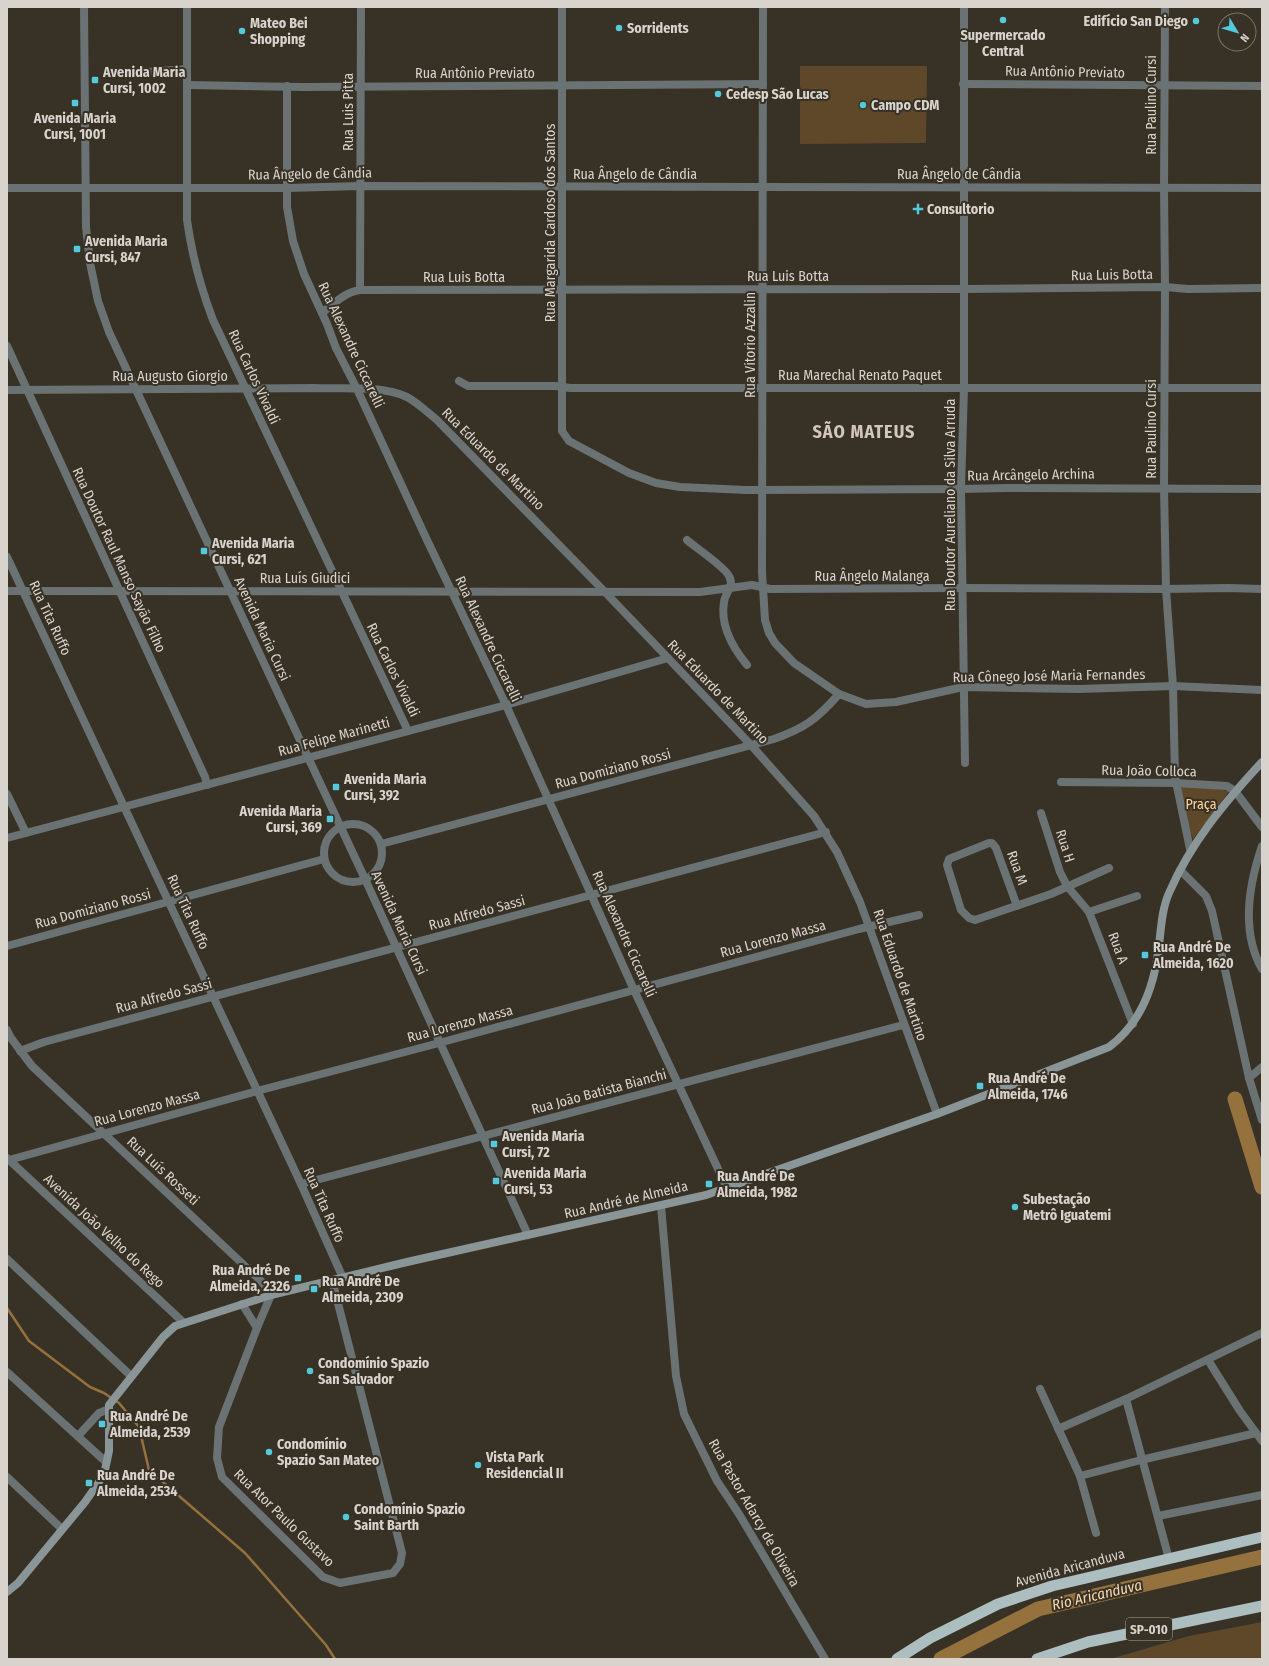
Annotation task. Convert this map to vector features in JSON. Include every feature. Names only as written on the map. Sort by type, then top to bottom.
[{"type":"highway","name":"Avenida Aricanduva","points":[[897,1659],[930,1638],[998,1604],[1052,1586],[1262,1537]]},
{"type":"highway","name":"SP-010","points":[[1037,1659],[1088,1642],[1262,1606]]},
{"type":"main road","name":"Rua André de Almeida","points":[[109,1407],[131,1376],[169,1331],[183,1322],[271,1295],[332,1280],[706,1195],[936,1114],[1109,1047],[1122,1038],[1140,1013],[1153,978],[1162,921],[1168,895],[1190,850],[1202,831],[1235,791],[1262,762]]},
{"type":"main road","points":[[9,1588],[62,1529],[99,1482],[106,1462],[109,1435],[109,1407]]},
{"type":"street","name":"Avenida Maria Cursi","points":[[84,7],[86,227],[90,263],[98,302],[109,332],[365,879],[528,1235]]},
{"type":"street","name":"Rua Carlos Vivaldi","points":[[187,7],[187,220],[191,250],[199,281],[213,320],[408,731]]},
{"type":"street","name":"Rua Luis Pitta","points":[[360,290],[362,7]]},
{"type":"street","name":"Rua Margarida Cardoso dos Santos","points":[[562,7],[562,431],[566,438]]},
{"type":"street","name":"Rua Vitorio Azzalin","points":[[763,7],[763,587]]},
{"type":"street","name":"Rua Doutor Aureliano da Silva Arruda","points":[[964,7],[964,388],[962,588],[965,763]]},
{"type":"street","name":"Rua Paulino Cursi","points":[[1164,7],[1164,488],[1166,589],[1173,686],[1176,783],[1190,850]]},
{"type":"street","points":[[147,72],[187,69]]},
{"type":"street","name":"Rua Antônio Previato","points":[[187,85],[563,86],[763,84]]},
{"type":"street","name":"Rua Antônio Previato","points":[[963,84],[1262,86]]},
{"type":"street","name":"Rua Alexandre Ciccarelli","points":[[287,86],[287,207],[293,241],[304,274],[336,348],[357,389],[506,705],[634,990],[727,1188]]},
{"type":"street","name":"Rua Ângelo de Cândia","points":[[7,188],[287,188],[360,186],[1262,188]]},
{"type":"street","name":"Rua Luis Botta","points":[[322,313],[352,291],[360,290],[963,289],[1165,287],[1188,289],[1262,288]]},
{"type":"street","name":"Rua Doutor Raul Manso Sayão Filho","points":[[7,346],[205,777],[207,785]]},
{"type":"street","name":"Rua Marechal Renato Paquet","points":[[459,381],[473,386],[763,389],[1262,388]]},
{"type":"street","name":"Rua Augusto Giorgio","points":[[7,390],[357,389]]},
{"type":"street","name":"Rua Eduardo de Martino","points":[[357,389],[387,391],[409,398],[437,420],[604,591],[751,745],[814,816],[826,832],[845,868],[870,927],[903,1025],[936,1114]]},
{"type":"street","name":"Rua Arcângelo Archina","points":[[566,438],[622,469],[656,483],[680,487],[763,490],[1262,489]]},
{"type":"street","points":[[687,540],[726,572],[731,580],[730,589],[723,603],[726,628],[734,647],[747,665]]},
{"type":"street","name":"Rua Tita Ruffo","points":[[7,557],[301,1184],[343,1278]]},
{"type":"street","name":"Rua Ângelo Malanga","points":[[604,591],[700,592],[752,585],[770,589],[1262,589]]},
{"type":"street","name":"Rua Cônego José Maria Fernandes","points":[[763,587],[766,620],[769,633],[774,643],[794,663],[838,694],[866,704],[896,702],[963,687],[1079,689],[1173,686],[1262,690]]},
{"type":"street","name":"Rua Luís Giudici","points":[[7,591],[604,591]]},
{"type":"street","name":"Rua Felipe Marinetti","points":[[7,838],[506,705],[668,658]]},
{"type":"street","name":"Rua Domiziano Rossi","points":[[382,844],[792,733],[806,726],[818,717],[838,694]]},
{"type":"street","name":"Rua João Colloca","points":[[1061,782],[1176,783],[1227,786],[1235,791]]},
{"type":"street","points":[[1235,791],[1262,827]]},
{"type":"street","points":[[7,794],[26,833]]},
{"type":"street","name":"Rua H","points":[[1041,813],[1060,872],[1068,886]]},
{"type":"street","points":[[355,824],[369,828],[377,835],[382,844],[382,861],[378,869],[372,875],[357,882],[348,882],[340,879],[330,870],[324,859],[324,849],[327,840],[332,832],[340,826],[355,824]]},
{"type":"street","name":"Rua Alfredo Sassi","points":[[20,1051],[44,1042],[826,832]]},
{"type":"street","name":"Rua M","points":[[992,843],[996,848],[1017,906],[975,920],[969,918],[961,910],[947,862],[952,857],[992,843]]},
{"type":"street","points":[[1262,846],[1254,868],[1251,888],[1250,925],[1253,950],[1262,969]]},
{"type":"street","name":"Rua Domiziano Rossi","points":[[7,946],[324,859]]},
{"type":"street","points":[[1017,906],[1109,868]]},
{"type":"street","points":[[1180,870],[1206,896],[1212,911],[1249,1078],[1262,1120]]},
{"type":"street","name":"Rua A","points":[[1068,886],[1089,912],[1133,1024]]},
{"type":"street","points":[[1089,912],[1136,896]]},
{"type":"street","name":"Rua Lorenzo Massa","points":[[8,1159],[634,990],[919,915]]},
{"type":"street","name":"Rua João Batista Bianchi","points":[[301,1184],[903,1025]]},
{"type":"street","name":"Rua Luís Rosseti","points":[[7,1030],[20,1051],[32,1066],[262,1282],[271,1295]]},
{"type":"street","points":[[1249,1078],[1262,1068]]},
{"type":"street","name":"Avenida João Velho do Rego","points":[[8,1159],[183,1322]]},
{"type":"street","name":"Rua Pastor Adarcy de Oliveira","points":[[661,1206],[675,1369],[684,1414],[717,1481],[739,1514],[824,1659]]},
{"type":"street","points":[[7,1259],[131,1376]]},
{"type":"street","name":"Rua Ator Paulo Gustavo","points":[[271,1295],[219,1427],[218,1458],[222,1478],[323,1577],[340,1583],[393,1572],[400,1564],[402,1553],[332,1280]]},
{"type":"street","points":[[242,1304],[257,1328]]},
{"type":"street","points":[[1058,1429],[1126,1399],[1262,1333]]},
{"type":"street","points":[[1208,1360],[1240,1412],[1262,1441]]},
{"type":"street","points":[[7,1372],[106,1462]]},
{"type":"street","points":[[1040,1389],[1080,1476],[1096,1533]]},
{"type":"street","points":[[1126,1399],[1141,1460],[1169,1558]]},
{"type":"street","points":[[78,1436],[99,1413],[109,1407]]},
{"type":"street","points":[[1080,1476],[1256,1433]]},
{"type":"street","points":[[7,1477],[62,1529]]},
{"type":"street","points":[[1158,1516],[1262,1495]]},
{"type":"green space","name":"Campo CDM","points":[[800,66],[927,66],[926,143],[800,144]]},
{"type":"green space","name":"Praça","points":[[1181,786],[1212,788],[1229,791],[1193,839],[1187,822]]},
{"type":"green space","points":[[1262,1622],[1262,1659],[1110,1659],[1189,1636]]},
{"type":"waterway","points":[[1235,1099],[1262,1187]]},
{"type":"waterway","points":[[7,1308],[29,1341],[90,1387],[104,1393],[119,1403],[139,1427],[149,1470],[245,1553],[326,1645],[335,1659]]},
{"type":"waterway","name":"Rio Aricanduva","points":[[941,1659],[1038,1609],[1262,1557]]},
{"type":"place","name":"Supermercado Central","points":[[1003,20]]},
{"type":"place","name":"Edifício San Diego","points":[[1196,21]]},
{"type":"place","name":"Sorridents","points":[[619,28]]},
{"type":"place","name":"Mateo Bei Shopping","points":[[242,31]]},
{"type":"place","name":"Avenida Maria Cursi, 1002","points":[[95,80]]},
{"type":"place","name":"Cedesp São Lucas","points":[[718,94]]},
{"type":"place","name":"Avenida Maria Cursi, 1001","points":[[75,103]]},
{"type":"place","name":"Campo CDM","points":[[863,105]]},
{"type":"place","name":"Consultorio","points":[[918,209]]},
{"type":"place","name":"Avenida Maria Cursi, 847","points":[[77,249]]},
{"type":"place","name":"Avenida Maria Cursi, 621","points":[[204,551]]},
{"type":"place","name":"Avenida Maria Cursi, 392","points":[[336,787]]},
{"type":"place","name":"Avenida Maria Cursi, 369","points":[[330,819]]},
{"type":"place","name":"Rua André De Almeida, 1620","points":[[1145,955]]},
{"type":"place","name":"Rua André De Almeida, 1746","points":[[980,1086]]},
{"type":"place","name":"Avenida Maria Cursi, 72","points":[[494,1144]]},
{"type":"place","name":"Avenida Maria Cursi, 53","points":[[496,1181]]},
{"type":"place","name":"Rua André De Almeida, 1982","points":[[709,1184]]},
{"type":"place","name":"Subestação Metrô Iguatemi","points":[[1015,1207]]},
{"type":"place","name":"Rua André De Almeida, 2326","points":[[298,1278]]},
{"type":"place","name":"Rua André De Almeida, 2309","points":[[314,1289]]},
{"type":"place","name":"Condomínio Spazio San Salvador","points":[[310,1371]]},
{"type":"place","name":"Rua André De Almeida, 2539","points":[[102,1424]]},
{"type":"place","name":"Condomínio Spazio San Mateo","points":[[269,1452]]},
{"type":"place","name":"Vista Park Residencial II","points":[[478,1465]]},
{"type":"place","name":"Rua André De Almeida, 2534","points":[[89,1483]]},
{"type":"place","name":"Condomínio Spazio Saint Barth","points":[[346,1517]]},
{"type":"district","name":"SÃO MATEUS","points":[[864,432]]}]
